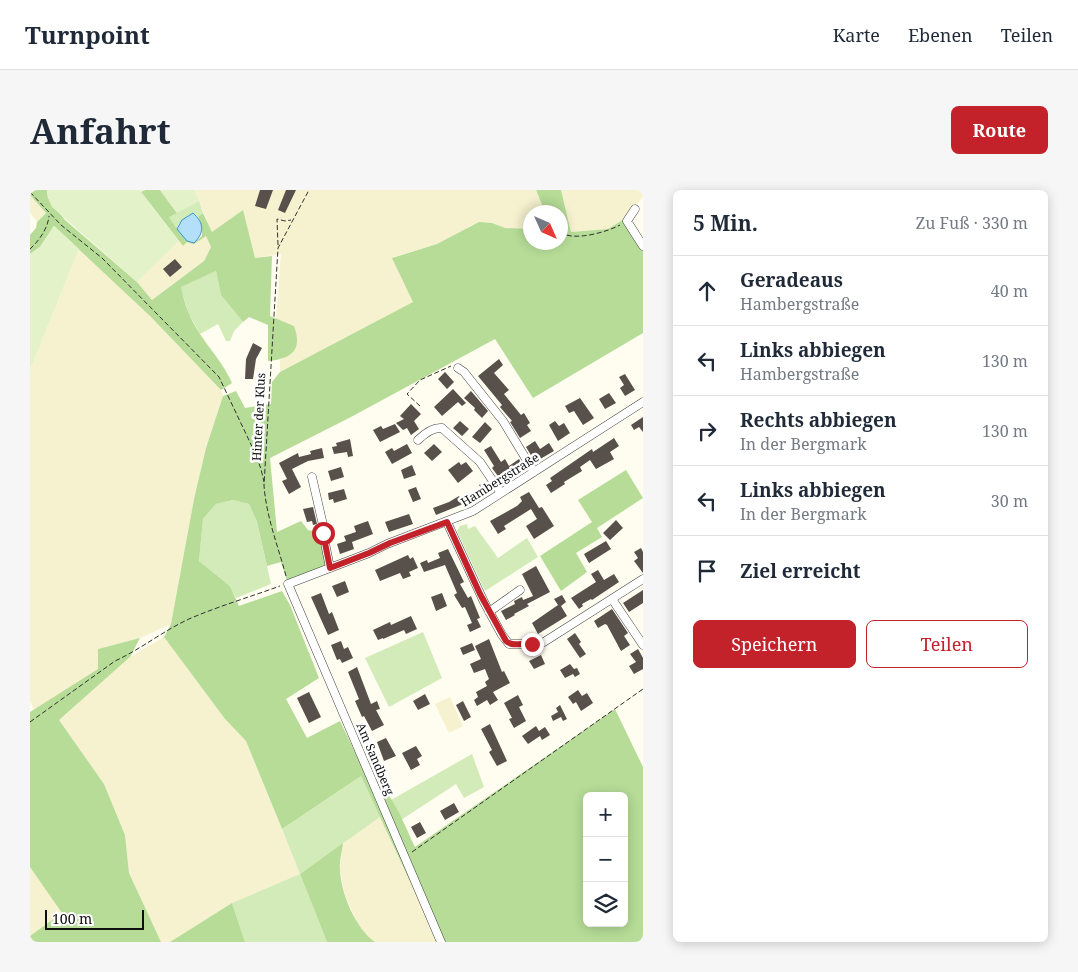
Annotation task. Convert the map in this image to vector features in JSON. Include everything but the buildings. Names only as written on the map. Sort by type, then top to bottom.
[{"type":"street","points":[[635,209],[627,221],[643,246]]},
{"type":"street","points":[[458,368],[469,378],[503,421],[534,472]]},
{"type":"street","name":"Hambergstraße","points":[[288,584],[473,511],[643,402]]},
{"type":"street","points":[[418,440],[424,434],[442,428],[480,462],[501,493]]},
{"type":"street","points":[[312,477],[323,524],[330,568]]},
{"type":"street","points":[[447,522],[489,612],[508,644],[538,644],[643,579]]},
{"type":"street","name":"Am Sandberg","points":[[288,584],[441,942]]},
{"type":"street","points":[[489,612],[520,590]]},
{"type":"street","points":[[612,598],[643,645]]},
{"type":"path","name":"Hinter der Klus","points":[[278,248],[309,190]]},
{"type":"path","points":[[30,192],[61,225],[102,258],[219,376],[256,455],[264,485]]},
{"type":"path","points":[[30,249],[39,240],[49,222],[50,214]]},
{"type":"path","name":"Hinter der Klus","points":[[288,584],[265,500],[264,485],[278,248],[277,219],[292,220]]},
{"type":"path","points":[[568,235],[603,232],[627,221]]},
{"type":"path","points":[[420,406],[407,394],[420,380],[450,365],[458,368]]},
{"type":"path","points":[[30,722],[115,661],[177,626],[220,607],[288,584]]},
{"type":"path","points":[[405,857],[643,689]]},
{"type":"shaded area","points":[[194,190],[536,190],[542,205],[523,205],[523,229],[505,228],[492,223],[471,225],[464,231],[437,244],[393,257],[414,302],[280,372],[280,360],[293,353],[294,326],[276,319],[281,254],[255,258],[212,232]]},
{"type":"shaded area","points":[[561,190],[643,190],[643,197],[624,219],[608,229],[571,232],[568,219],[568,205],[565,205]]},
{"type":"shaded area","points":[[30,195],[46,213],[37,222],[30,213]]},
{"type":"shaded area","points":[[206,236],[211,247],[204,261],[152,300],[137,282],[179,241],[183,246],[187,242]]},
{"type":"shaded area","points":[[79,249],[150,316],[221,390],[223,396],[206,448],[194,499],[171,624],[140,638],[98,649],[98,669],[34,710],[30,701],[30,370]]},
{"type":"shaded area","points":[[164,637],[225,719],[246,741],[300,874],[232,903],[170,942],[161,942],[129,873],[125,835],[104,784],[59,720],[130,657]]},
{"type":"shaded area","points":[[450,697],[463,726],[449,733],[435,704]]},
{"type":"shaded area","points":[[380,817],[438,942],[375,942],[366,936],[356,920],[345,895],[340,870],[343,843]]},
{"type":"shaded area","points":[[30,867],[63,913],[30,936]]},
{"type":"green space","points":[[30,190],[47,190],[48,198],[65,220],[137,282],[152,300],[204,261],[211,247],[206,236],[194,244],[187,242],[183,246],[141,192],[145,190],[160,190],[177,213],[169,217],[177,229],[194,243],[202,236],[199,216],[203,213],[212,232],[243,210],[255,258],[272,256],[270,316],[294,326],[297,342],[296,348],[289,356],[268,361],[268,325],[249,317],[243,322],[221,295],[216,271],[181,287],[193,323],[232,383],[221,390],[150,316],[54,226],[40,247],[30,254],[30,235],[36,228],[37,222],[46,213],[30,195]]},
{"type":"green space","points":[[47,190],[145,190],[141,192],[179,241],[137,282],[52,207]]},
{"type":"green space","points":[[160,190],[194,190],[199,201],[177,213]]},
{"type":"green space","points":[[536,190],[561,190],[565,205],[542,205]]},
{"type":"green space","points":[[199,201],[203,213],[199,216],[199,219],[195,214],[178,225],[177,229],[168,216]]},
{"type":"green space","points":[[568,219],[571,232],[608,229],[624,219],[632,220],[643,239],[643,333],[533,398],[495,339],[351,417],[270,458],[277,532],[301,521],[308,530],[323,533],[330,568],[288,584],[281,562],[267,566],[257,522],[249,504],[233,500],[216,504],[203,519],[199,561],[230,586],[239,606],[282,591],[290,605],[319,678],[286,699],[307,738],[340,721],[365,773],[374,778],[395,805],[415,847],[615,709],[643,767],[643,942],[438,942],[361,776],[282,829],[246,741],[225,719],[164,637],[171,624],[194,499],[206,448],[223,396],[236,391],[245,408],[271,404],[272,382],[280,372],[413,302],[392,258],[437,244],[479,222],[492,223],[505,228],[523,229],[523,250],[568,250]]},
{"type":"green space","points":[[54,226],[79,249],[30,370],[30,254],[40,247]]},
{"type":"green space","points":[[216,271],[221,295],[243,322],[234,331],[230,341],[226,341],[218,324],[200,334],[189,314],[180,287]]},
{"type":"green space","points":[[626,470],[643,498],[597,528],[602,537],[576,553],[587,572],[561,591],[540,556],[592,522],[578,500]]},
{"type":"green space","points":[[233,500],[249,504],[257,522],[271,584],[236,598],[230,586],[199,561],[203,519],[216,504]]},
{"type":"green space","points":[[467,524],[468,529],[475,526],[498,558],[527,538],[538,557],[485,591],[457,531],[460,526]]},
{"type":"green space","points":[[423,632],[442,678],[389,707],[365,658]]},
{"type":"green space","points":[[140,638],[130,657],[59,720],[104,784],[125,835],[129,873],[161,942],[30,942],[30,936],[62,913],[30,867],[30,712],[98,669],[98,649]]},
{"type":"green space","points":[[472,754],[484,787],[464,798],[456,784],[401,820],[391,800]]},
{"type":"green space","points":[[361,776],[380,817],[300,874],[282,829]]},
{"type":"green space","points":[[343,843],[340,867],[343,890],[356,920],[375,942],[327,942],[300,874]]},
{"type":"green space","points":[[300,874],[327,942],[245,942],[232,903]]},
{"type":"green space","points":[[232,903],[245,942],[170,942]]},
{"type":"water","points":[[193,213],[199,220],[202,228],[198,239],[194,243],[187,241],[177,229],[182,220]]},
{"type":"route","points":[[323,533],[330,568],[447,522],[480,594],[508,644],[532,644]]}]
